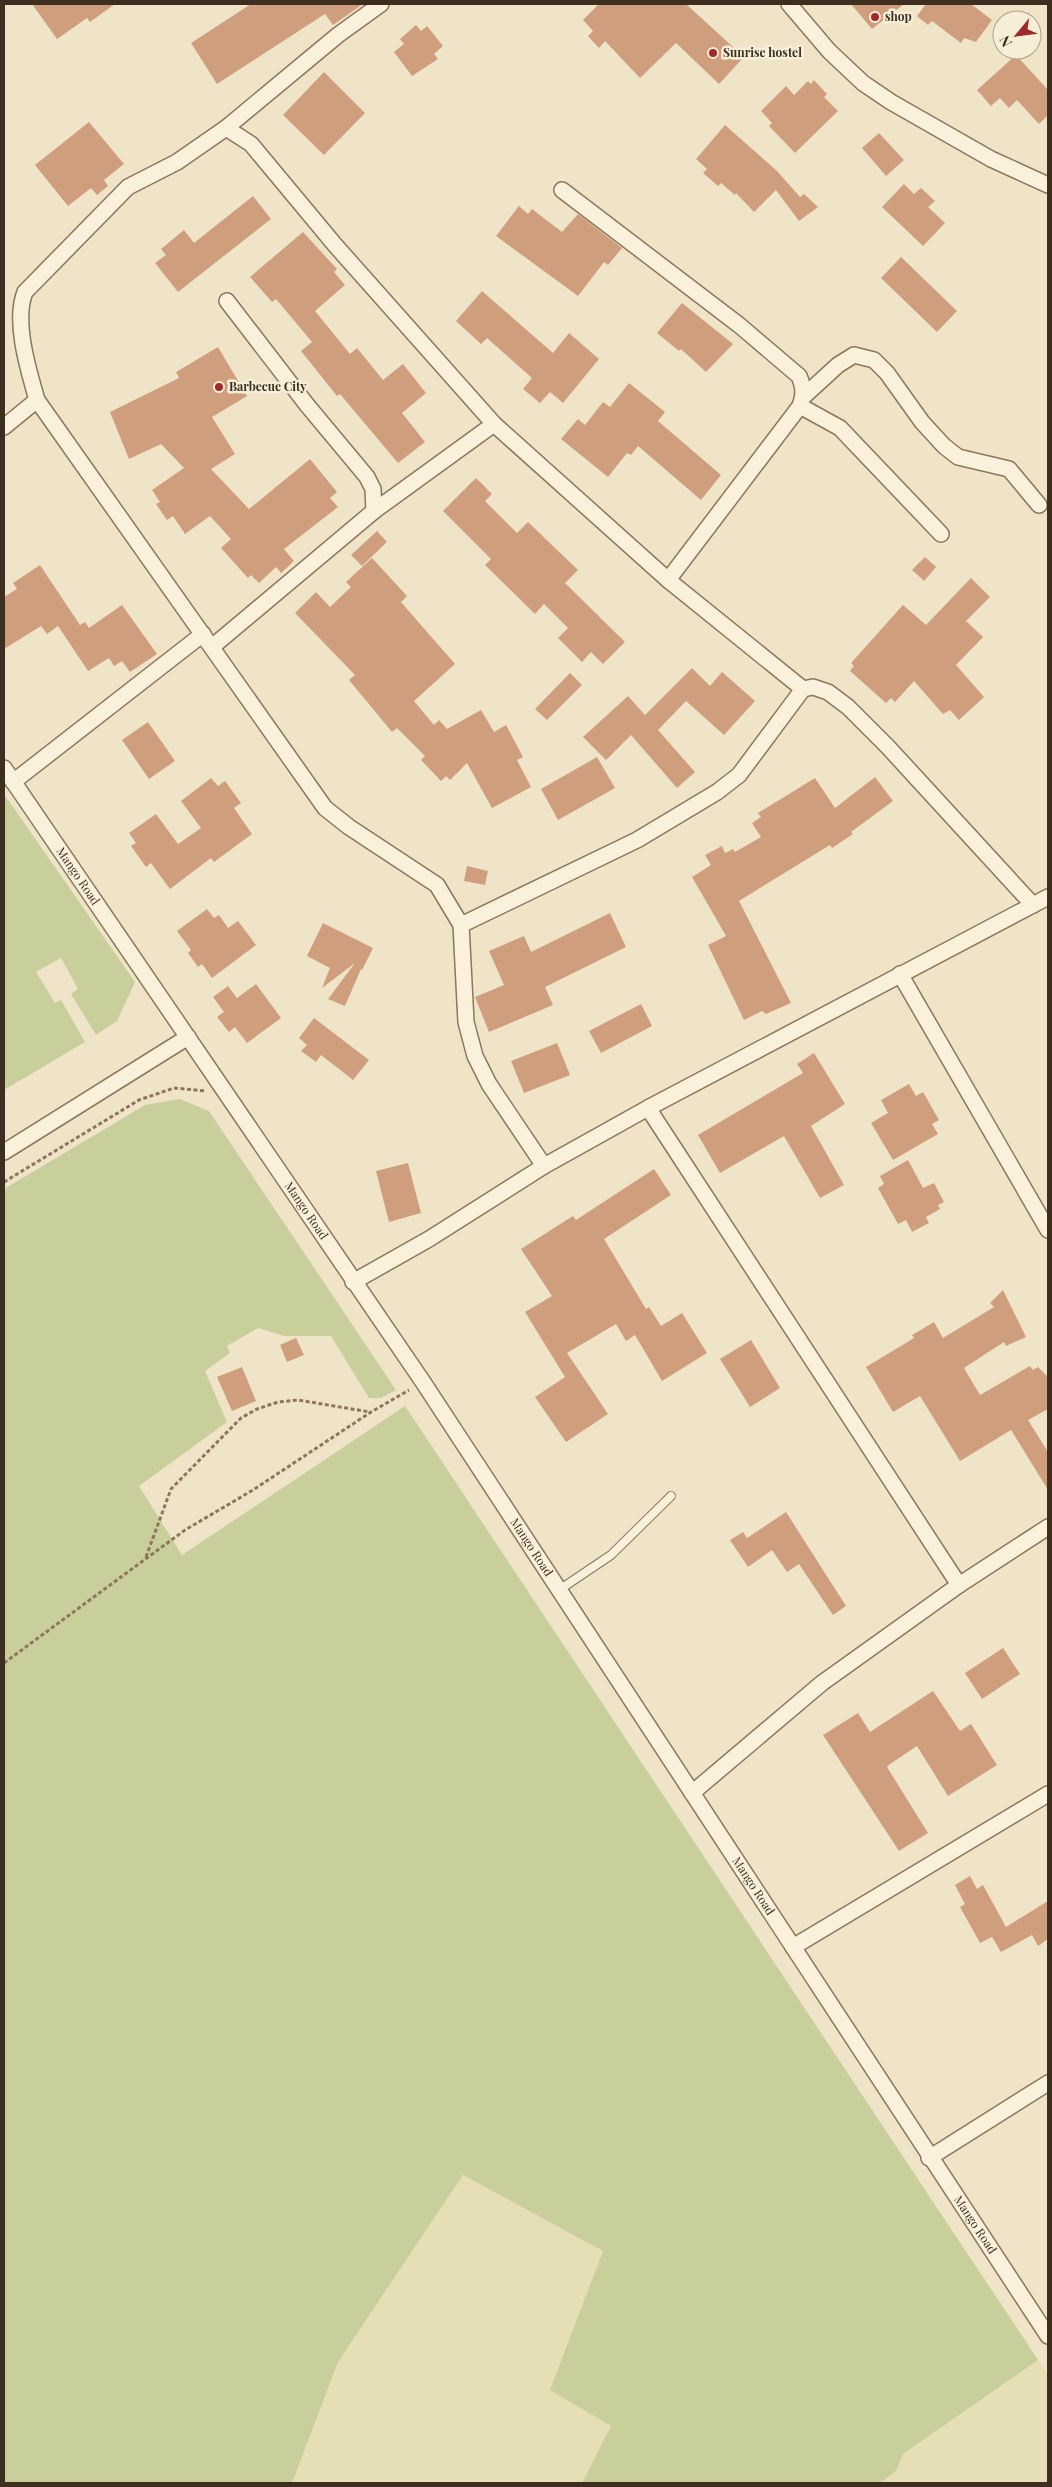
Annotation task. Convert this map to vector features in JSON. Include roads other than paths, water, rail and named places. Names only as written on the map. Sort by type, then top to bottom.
[{"type":"street","points":[[382,4],[338,35],[226,128],[177,162],[128,187],[25,292],[22,306],[23,338],[37,400],[325,808],[349,828],[437,885],[461,925],[466,1022],[475,1056],[494,1091],[544,1166]]},
{"type":"street","points":[[789,4],[818,38],[863,82],[891,102],[991,159],[1048,185]]},
{"type":"street","points":[[226,128],[251,144],[335,245],[494,424],[668,580],[802,689]]},
{"type":"street","points":[[562,190],[732,319],[799,376],[802,402],[840,428],[940,534]]},
{"type":"street","points":[[227,301],[307,405],[367,477],[373,489],[374,511]]},
{"type":"street","points":[[668,580],[802,402],[838,365],[854,355],[874,360],[887,373],[922,422],[944,446],[958,457],[1009,470],[1039,505]]},
{"type":"street","points":[[4,427],[37,400]]},
{"type":"street","points":[[13,782],[207,641],[374,511],[494,424]]},
{"type":"street","points":[[461,925],[637,840],[717,792],[739,775],[802,689],[813,687],[828,692],[848,707],[888,747],[1033,905]]},
{"type":"street","name":"Mango Road","points":[[4,768],[422,1382],[692,1792],[929,2158],[1048,2336]]},
{"type":"street","points":[[353,1282],[429,1239],[544,1166],[648,1108],[1048,897]]},
{"type":"street","points":[[900,974],[1047,1226]]},
{"type":"street","points":[[4,1152],[188,1037]]},
{"type":"street","points":[[648,1108],[959,1585]]},
{"type":"street","points":[[692,1792],[822,1683],[959,1585],[1048,1527]]},
{"type":"street","points":[[793,1947],[1048,1794]]},
{"type":"street","points":[[929,2158],[1048,2083]]},
{"type":"lane","points":[[559,1590],[611,1555],[671,1496]]},
{"type":"place","name":"shop","points":[[875,17]]},
{"type":"place","name":"Sunrise hostel","points":[[713,53]]},
{"type":"place","name":"Barbecue City","points":[[219,387]]}]
